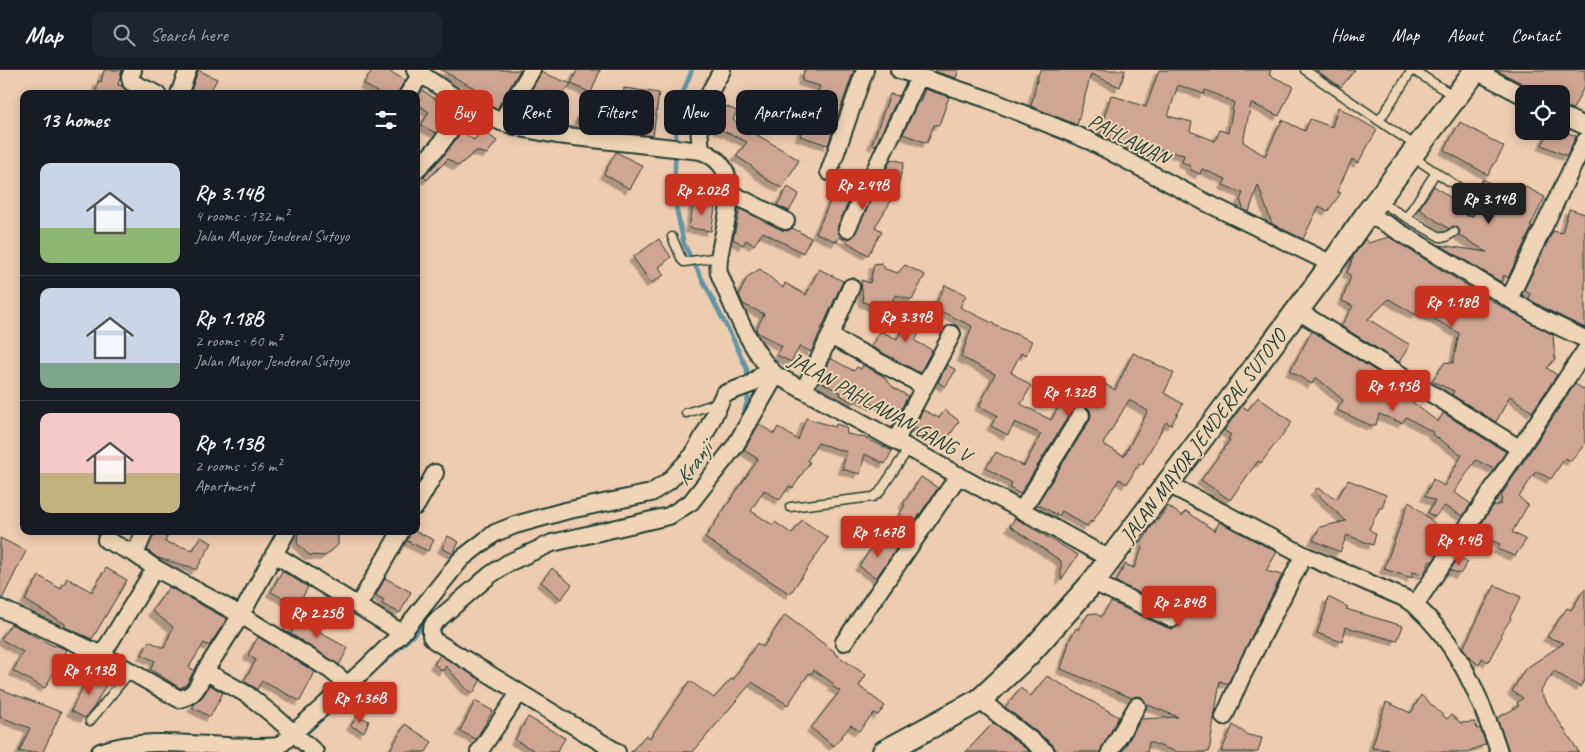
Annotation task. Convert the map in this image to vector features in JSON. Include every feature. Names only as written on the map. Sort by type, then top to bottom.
[{"type":"main road","name":"JALAN MAYOR JENDERAL SUTOYO","points":[[884,752],[980,700],[1028,655],[1093,582],[1298,311],[1372,207],[1475,70]]},
{"type":"street","points":[[133,70],[130,77],[131,82],[148,90]]},
{"type":"street","points":[[180,90],[188,70]]},
{"type":"street","points":[[501,122],[532,70]]},
{"type":"street","points":[[700,151],[699,127],[711,90],[722,70]]},
{"type":"street","points":[[829,172],[864,70]]},
{"type":"street","name":"PAHLAWAN","points":[[899,70],[987,99],[1090,141],[1203,201],[1332,264]]},
{"type":"street","points":[[1475,70],[1515,91]]},
{"type":"street","points":[[410,90],[418,72]]},
{"type":"street","name":"JALAN PAHLAWAN GANG V","points":[[418,72],[444,90]]},
{"type":"street","points":[[847,228],[920,77]]},
{"type":"street","name":"JALAN PAHLAWAN GANG V","points":[[493,118],[525,129],[557,135],[700,151],[711,155],[719,161],[726,172],[730,193],[718,268],[724,287],[756,351],[772,372],[1110,559]]},
{"type":"street","points":[[1570,119],[1585,126]]},
{"type":"street","points":[[420,166],[447,135]]},
{"type":"street","points":[[1509,299],[1585,140]]},
{"type":"street","points":[[730,193],[786,221]]},
{"type":"street","points":[[1372,207],[1388,225],[1541,318],[1585,339]]},
{"type":"street","points":[[804,390],[830,336],[850,287]]},
{"type":"street","points":[[1298,311],[1519,448]]},
{"type":"street","points":[[903,444],[924,386],[952,334]]},
{"type":"street","points":[[830,336],[924,386]]},
{"type":"street","points":[[1415,605],[1585,351]]},
{"type":"street","points":[[100,752],[113,748],[134,746],[262,751],[279,746],[296,736],[402,632],[461,559],[495,533],[515,525],[564,511],[651,493],[669,481],[693,455],[722,398],[772,372]]},
{"type":"street","points":[[616,752],[435,641],[431,636],[431,629],[434,623],[508,562],[552,543],[669,516],[690,502],[736,446],[772,372]]},
{"type":"street","points":[[1022,510],[1081,415]]},
{"type":"street","points":[[420,499],[435,473]]},
{"type":"street","points":[[844,642],[959,475]]},
{"type":"street","points":[[1168,484],[1304,555],[1404,598],[1415,605],[1428,617],[1455,652],[1474,686],[1499,752]]},
{"type":"street","points":[[135,554],[143,535]]},
{"type":"street","points":[[0,608],[102,655],[179,699],[188,697],[193,694],[205,671],[241,615],[285,535]]},
{"type":"street","points":[[358,606],[399,535]]},
{"type":"street","points":[[106,540],[135,554],[156,568],[241,615],[330,670],[347,684]]},
{"type":"street","points":[[274,554],[402,632]]},
{"type":"street","points":[[1224,717],[1242,676],[1304,555]]},
{"type":"street","points":[[102,655],[156,568]]},
{"type":"street","points":[[1093,582],[1172,619]]},
{"type":"street","points":[[205,671],[248,696],[315,752]]},
{"type":"street","points":[[479,752],[519,692]]},
{"type":"street","points":[[980,700],[1046,752]]},
{"type":"street","points":[[1110,752],[1137,706]]},
{"type":"lane","points":[[1305,70],[1380,121],[1436,172],[1470,195],[1473,199],[1470,211]]},
{"type":"lane","points":[[1380,121],[1412,70],[1456,97]]},
{"type":"lane","points":[[1407,217],[1436,172]]},
{"type":"lane","points":[[1372,207],[1407,217],[1440,237],[1446,238],[1454,232]]},
{"type":"lane","points":[[672,237],[682,260],[719,258]]},
{"type":"lane","points":[[686,413],[722,398]]},
{"type":"lane","points":[[790,507],[874,497],[879,492],[903,444]]},
{"type":"lane","points":[[90,721],[130,672]]},
{"type":"building","points":[[104,70],[122,70],[118,85],[127,90],[97,90],[98,81],[101,82]]},
{"type":"building","points":[[198,70],[217,79],[211,90],[191,90]]},
{"type":"building","points":[[372,70],[387,70],[405,80],[400,90],[374,90],[364,84]]},
{"type":"building","points":[[441,70],[520,70],[508,90],[503,90],[503,99],[497,109],[493,107],[493,90],[478,90]]},
{"type":"building","points":[[577,70],[600,70],[592,90],[584,90],[571,84]]},
{"type":"building","points":[[804,70],[854,70],[838,116],[838,90],[819,90],[820,86],[802,81]]},
{"type":"building","points":[[936,70],[959,70],[956,78],[936,72]]},
{"type":"building","points":[[1040,70],[1125,70],[1120,87],[1091,74],[1077,125],[1031,106]]},
{"type":"building","points":[[1159,70],[1271,70],[1269,75],[1293,86],[1279,116],[1251,103],[1243,142],[1265,156],[1282,120],[1305,131],[1310,119],[1332,127],[1338,107],[1377,130],[1358,163],[1352,159],[1337,192],[1341,193],[1328,211],[1319,206],[1303,239],[1272,224],[1258,185],[1249,212],[1244,210],[1240,200],[1243,193],[1223,185],[1226,179],[1202,169],[1200,174],[1191,170],[1189,165],[1182,162],[1184,155],[1154,148],[1151,159],[1099,134],[1111,95],[1146,107]],"holes":[[[1178,85],[1204,94],[1205,90],[1234,102],[1228,133],[1220,130],[1215,141],[1190,131],[1192,122],[1168,116]]]},
{"type":"building","points":[[1316,70],[1355,70],[1341,87]]},
{"type":"building","points":[[1496,70],[1585,70],[1585,85],[1573,109],[1570,108],[1570,85],[1525,85]]},
{"type":"building","points":[[541,72],[571,84],[566,90],[531,90]]},
{"type":"building","points":[[925,89],[949,97],[939,125],[934,125],[927,143],[903,134]]},
{"type":"building","points":[[422,90],[435,99],[435,132],[421,125],[429,112],[420,106],[420,93]]},
{"type":"building","points":[[654,92],[659,93],[654,129]]},
{"type":"building","points":[[890,94],[899,96],[875,146],[872,144]]},
{"type":"building","points":[[726,106],[736,111],[733,120],[736,122],[736,135],[758,135],[799,160],[782,188],[766,179],[736,156],[747,142],[726,132]]},
{"type":"building","points":[[1460,122],[1504,147],[1488,175],[1444,150]]},
{"type":"building","points":[[1570,134],[1576,136],[1567,156],[1542,145],[1544,140],[1570,140]]},
{"type":"building","points":[[459,135],[467,135],[474,140],[478,135],[489,135],[497,141],[487,154],[476,151],[458,166],[448,159],[427,180],[424,177]]},
{"type":"building","points":[[800,135],[831,135],[828,145]]},
{"type":"building","points":[[616,152],[643,166],[630,189],[604,174]]},
{"type":"building","points":[[891,159],[904,162],[896,193],[875,227],[882,231],[868,255],[839,237],[837,242],[816,233],[835,190],[850,199],[838,225],[839,234],[843,238],[853,237]]},
{"type":"building","points":[[1483,179],[1513,196],[1520,184],[1545,197],[1508,278],[1504,275],[1501,282],[1440,245],[1487,252],[1459,235],[1460,231],[1457,227],[1453,226],[1449,229],[1419,209],[1434,186],[1465,208],[1467,216],[1473,216],[1478,203],[1475,192]]},
{"type":"building","points":[[788,187],[799,194],[789,211],[777,205]]},
{"type":"building","points":[[694,200],[716,203],[711,231],[689,228]]},
{"type":"building","points":[[740,209],[782,230],[787,231],[792,228],[811,238],[803,253],[763,232],[754,245],[746,240],[743,245],[733,239]]},
{"type":"building","points":[[1569,209],[1585,214],[1585,328],[1529,299],[1530,294],[1524,290],[1553,231],[1562,233]]},
{"type":"building","points":[[1389,237],[1490,300],[1553,335],[1555,359],[1547,368],[1557,375],[1532,412],[1510,396],[1496,422],[1452,395],[1454,391],[1432,381],[1445,362],[1453,363],[1459,333],[1419,310],[1416,315],[1389,299],[1368,319],[1410,345],[1399,362],[1341,326],[1353,306],[1342,301],[1351,276],[1347,273],[1354,255],[1365,239],[1368,243]]},
{"type":"building","points":[[659,239],[671,257],[659,267],[664,275],[651,283],[633,257]]},
{"type":"building","points":[[882,263],[885,269],[898,273],[905,265],[925,275],[912,300],[896,295],[885,310],[863,302],[861,280],[870,283],[874,264]]},
{"type":"building","points":[[760,269],[783,288],[785,283],[806,295],[819,269],[843,281],[811,352],[800,346],[791,362],[777,355],[782,346],[758,333],[756,330],[764,314],[743,304],[739,295],[747,277]]},
{"type":"building","points":[[945,285],[966,295],[960,307],[994,325],[1032,341],[1026,355],[1021,353],[1011,372],[1031,386],[1021,404],[1051,420],[1069,388],[1087,398],[1098,380],[1115,390],[1133,353],[1174,373],[1164,393],[1183,404],[1171,425],[1166,422],[1142,465],[1139,463],[1127,484],[1119,479],[1092,523],[1091,521],[1087,526],[1062,511],[1059,516],[1037,504],[1090,420],[1090,410],[1086,406],[1081,405],[1072,410],[1020,494],[1010,488],[1012,483],[986,468],[996,452],[1024,466],[1041,434],[1015,422],[1008,435],[991,426],[997,415],[979,406],[995,374],[961,357],[972,326],[934,308]],"holes":[[[1129,400],[1148,411],[1124,456],[1103,444]]]},
{"type":"building","points":[[915,306],[929,313],[915,341],[932,350],[920,373],[872,347],[880,331],[897,339]]},
{"type":"building","points":[[1312,331],[1416,396],[1412,402],[1438,422],[1443,413],[1506,452],[1494,469],[1476,460],[1454,492],[1471,504],[1463,516],[1444,506],[1435,517],[1428,513],[1435,501],[1425,496],[1433,479],[1444,486],[1462,455],[1432,434],[1433,432],[1406,417],[1402,423],[1379,414],[1376,425],[1370,425],[1337,410],[1343,400],[1316,377],[1312,384],[1290,371]]},
{"type":"building","points":[[830,358],[854,371],[857,367],[861,369],[863,365],[883,376],[894,388],[908,396],[898,415],[878,403],[876,406],[858,397],[854,403],[840,395],[841,393],[819,381]]},
{"type":"building","points":[[947,365],[956,370],[945,387],[938,382]]},
{"type":"building","points":[[1575,384],[1585,390],[1585,444],[1571,461],[1565,458],[1551,479],[1536,471],[1519,497],[1528,505],[1512,532],[1526,540],[1515,556],[1497,549],[1500,544],[1475,533],[1493,506],[1501,504],[1502,494]]},
{"type":"building","points":[[1258,397],[1292,422],[1261,463],[1258,461],[1230,500],[1201,480],[1230,440],[1228,439],[1231,435],[1224,430],[1242,406],[1248,410]]},
{"type":"building","points":[[923,410],[939,418],[945,410],[959,421],[946,441],[914,428]]},
{"type":"building","points":[[806,418],[835,427],[836,424],[846,427],[847,434],[866,438],[892,451],[885,464],[865,454],[860,474],[842,469],[847,452],[818,443],[807,461],[810,462],[793,488],[789,486],[780,500],[764,490],[751,511],[773,525],[775,522],[792,534],[802,520],[828,538],[790,594],[705,538],[758,459],[744,450],[759,424],[774,434],[778,427],[798,440]]},
{"type":"building","points":[[921,477],[938,488],[913,524],[899,514],[905,506],[903,504]]},
{"type":"building","points":[[1348,480],[1386,495],[1382,509],[1380,507],[1369,529],[1376,534],[1373,545],[1347,535],[1340,552],[1313,540],[1320,527],[1346,521],[1314,491],[1317,488],[1337,499]]},
{"type":"building","points":[[1409,501],[1443,531],[1437,543],[1443,546],[1432,562],[1430,561],[1424,574],[1412,572],[1412,578],[1384,569]]},
{"type":"building","points":[[1168,506],[1182,516],[1186,511],[1215,531],[1219,522],[1277,552],[1266,571],[1282,575],[1228,684],[1220,681],[1209,752],[1177,752],[1149,742],[1147,752],[1122,752],[1141,719],[1178,717],[1146,704],[1142,697],[1132,698],[1061,669],[1070,639],[1076,628],[1078,630],[1088,614],[1095,613],[1101,617],[1111,602],[1168,628],[1173,629],[1181,624],[1182,618],[1177,610],[1116,582],[1125,564],[1134,568],[1143,546],[1141,544],[1151,527]]},
{"type":"building","points":[[1015,518],[1078,555],[1061,580],[1061,561],[1010,526]]},
{"type":"building","points":[[420,533],[434,540],[428,551],[407,541],[409,535],[420,535]]},
{"type":"building","points":[[153,535],[168,535],[165,542],[193,550],[201,537],[212,543],[196,570],[158,558],[147,550]]},
{"type":"building","points":[[298,535],[338,535],[338,545],[325,556],[309,555],[297,543]]},
{"type":"building","points":[[448,536],[459,542],[453,554],[442,548]]},
{"type":"building","points":[[0,538],[26,551],[2,599],[0,598]]},
{"type":"building","points":[[879,538],[896,550],[876,578],[859,566]]},
{"type":"building","points":[[1459,557],[1468,562],[1460,574],[1450,570]]},
{"type":"building","points":[[106,568],[127,580],[92,639],[65,627],[65,624],[25,600],[39,576],[61,589],[67,578],[92,592]]},
{"type":"building","points":[[552,568],[572,585],[561,599],[541,582]]},
{"type":"building","points":[[282,571],[308,587],[298,606],[271,592]]},
{"type":"building","points":[[385,578],[411,592],[400,613],[382,604],[384,600],[376,595]]},
{"type":"building","points":[[1495,585],[1521,597],[1510,617],[1511,619],[1500,635],[1502,636],[1488,662],[1482,658],[1479,665],[1470,658],[1463,648]]},
{"type":"building","points":[[169,587],[227,619],[209,646],[204,643],[189,667],[194,670],[189,680],[186,685],[180,688],[150,669],[155,661],[142,655],[149,641],[164,648],[173,627],[152,611]]},
{"type":"building","points":[[1585,588],[1585,679],[1580,687],[1554,671],[1540,692],[1579,752],[1509,752],[1497,718],[1519,706],[1517,703],[1523,698],[1512,691],[1525,669],[1564,643],[1547,637],[1567,608],[1571,610]]},
{"type":"building","points":[[1328,597],[1348,607],[1346,609],[1403,626],[1397,641],[1346,627],[1342,642],[1317,633]]},
{"type":"building","points":[[299,611],[315,616],[311,628],[348,648],[339,665],[291,634]]},
{"type":"building","points":[[785,615],[866,675],[859,686],[885,706],[878,715],[874,713],[859,731],[851,725],[834,746],[811,728],[840,691],[832,686],[834,684],[814,670],[811,674],[809,673],[788,705],[752,682],[693,752],[631,752],[646,735],[650,738],[690,681],[714,698],[731,679],[733,680],[757,643],[763,647]]},
{"type":"building","points":[[11,624],[54,646],[67,650],[45,688],[13,671],[23,652],[1,639]]},
{"type":"building","points":[[258,637],[315,672],[300,701],[262,681],[257,689],[244,681],[256,660],[248,655]]},
{"type":"building","points":[[440,655],[481,680],[473,693],[465,688],[446,666],[443,671],[434,664]]},
{"type":"building","points":[[90,673],[107,683],[94,707],[85,718],[71,711]]},
{"type":"building","points":[[1047,676],[1119,717],[1100,752],[1059,752],[1052,744],[1005,707],[1020,688],[1031,696]]},
{"type":"building","points":[[210,685],[223,693],[210,717],[192,707],[203,696]]},
{"type":"building","points":[[0,689],[61,712],[43,752],[19,752],[30,728],[0,717]]},
{"type":"building","points":[[1421,695],[1447,719],[1451,715],[1461,723],[1475,722],[1477,729],[1480,728],[1486,744],[1467,752],[1390,752],[1391,750],[1372,748],[1386,702],[1411,713]]},
{"type":"building","points":[[475,701],[493,711],[476,739],[460,731]]},
{"type":"building","points":[[357,715],[369,721],[364,732],[351,726]]},
{"type":"building","points":[[528,717],[565,738],[557,752],[537,752],[515,740]]},
{"type":"building","points":[[993,723],[1030,752],[966,752]]},
{"type":"building","points":[[405,724],[432,742],[426,752],[389,752]]},
{"type":"building","points":[[1233,725],[1248,735],[1262,738],[1258,752],[1221,752]]},
{"type":"waterway","name":"Kranji","points":[[692,70],[677,107],[674,198],[684,244],[747,369],[747,382]]},
{"type":"waterway","name":"Kranji","points":[[742,419],[748,399],[747,390]]},
{"type":"waterway","name":"Kranji","points":[[504,557],[526,546]]},
{"type":"waterway","name":"Kranji","points":[[475,577],[495,562]]},
{"type":"waterway","name":"Kranji","points":[[382,664],[428,621]]},
{"type":"waterway","name":"Kranji","points":[[303,736],[352,691]]}]
